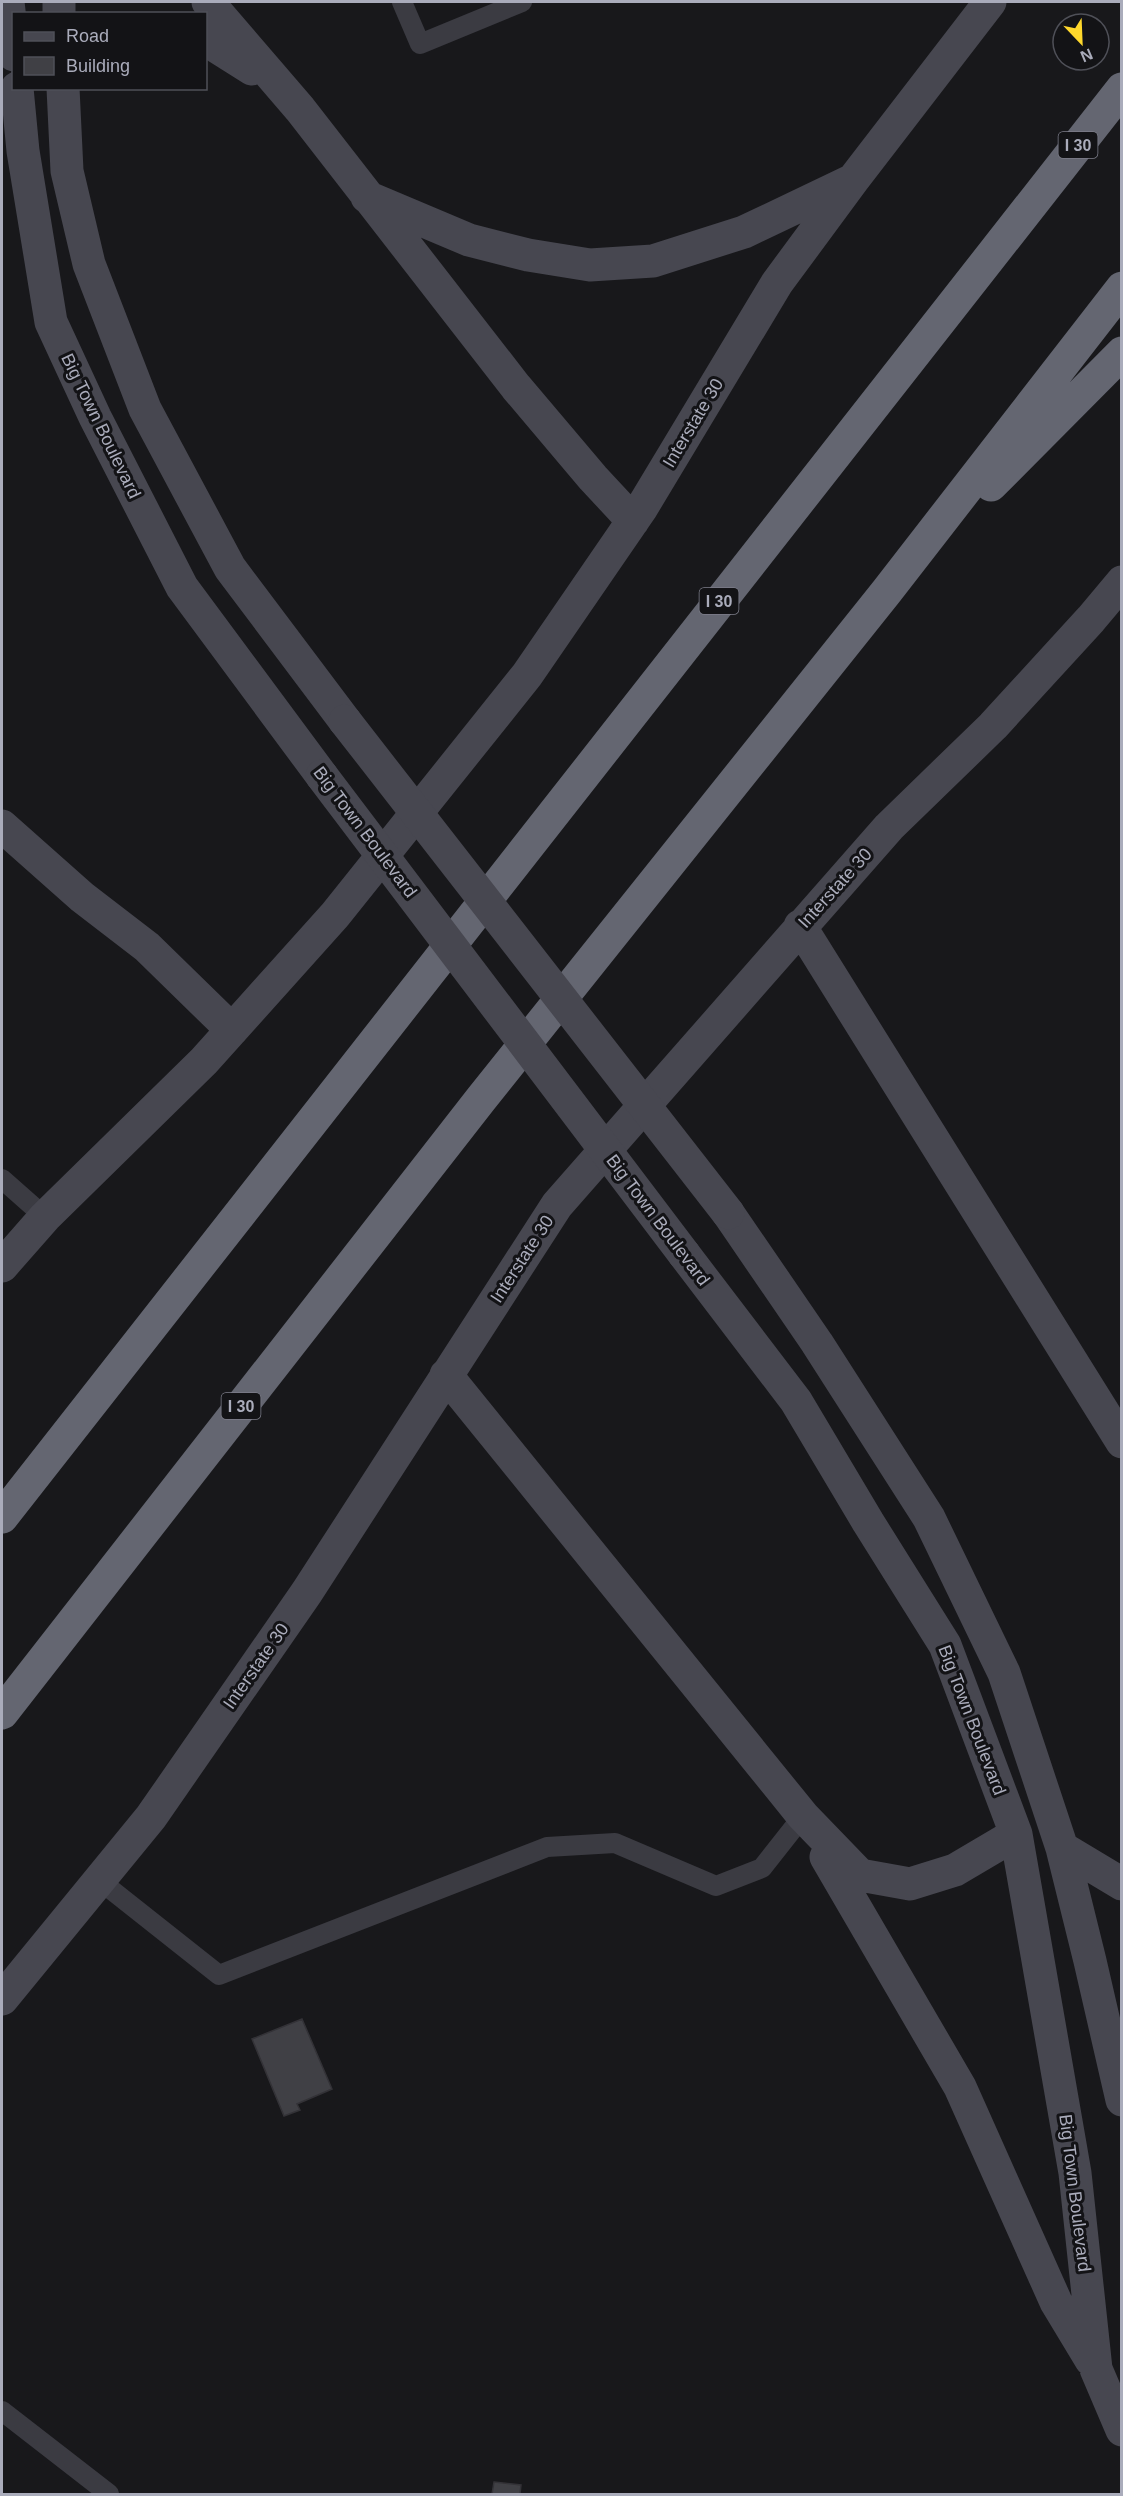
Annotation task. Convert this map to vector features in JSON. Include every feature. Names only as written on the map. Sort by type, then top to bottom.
[{"type":"highway","name":"I 30","points":[[2,1517],[1122,89]]},
{"type":"highway","name":"I 30","points":[[2,1713],[481,1099],[887,591],[1122,288]]},
{"type":"highway","points":[[887,591],[1122,353]]},
{"type":"main road","points":[[8,2],[12,38]]},
{"type":"main road","points":[[208,2],[300,109],[516,387],[633,521]]},
{"type":"main road","name":"Interstate 30","points":[[2,1266],[45,1218],[204,1061],[335,915],[527,675],[633,521],[777,283],[990,2]]},
{"type":"main road","points":[[207,41],[241,61],[300,109]]},
{"type":"main road","name":"Big Town Boulevard","points":[[17,90],[23,150],[51,322],[95,417],[182,587],[322,776],[796,1401],[867,1522],[945,1645],[1016,1834],[1075,2173],[1096,2369],[1122,2430]]},
{"type":"main road","points":[[63,90],[67,171],[89,264],[145,409],[230,568],[345,721],[728,1213],[817,1343],[929,1518],[1004,1673],[1062,1848],[1122,2100]]},
{"type":"main road","points":[[67,171],[69,111],[74,90]]},
{"type":"main road","points":[[2,117],[23,150]]},
{"type":"main road","points":[[366,196],[469,240],[528,255],[590,265],[653,261],[744,232],[853,180]]},
{"type":"main road","name":"Interstate 30","points":[[2,1999],[151,1817],[307,1592],[557,1205],[889,827],[993,726],[1122,582]]},
{"type":"main road","points":[[2,826],[82,897],[147,947],[232,1030]]},
{"type":"main road","points":[[800,926],[1122,1442]]},
{"type":"main road","points":[[446,1375],[802,1816],[860,1875],[910,1884],[955,1870],[1016,1834]]},
{"type":"main road","points":[[802,1816],[960,2087],[1056,2302],[1096,2369]]},
{"type":"main road","points":[[1062,1848],[1122,1884]]},
{"type":"lane","points":[[402,2],[420,44],[522,2]]},
{"type":"lane","points":[[2,1179],[45,1218]]},
{"type":"lane","points":[[99,1880],[219,1975],[547,1846],[615,1843],[716,1886],[762,1868],[802,1816]]},
{"type":"lane","points":[[2,2411],[109,2494]]},
{"type":"building","points":[[302,2019],[332,2089],[297,2104],[300,2110],[284,2116],[252,2039]]},
{"type":"building","points":[[494,2482],[521,2485],[520,2494],[492,2494]]}]
